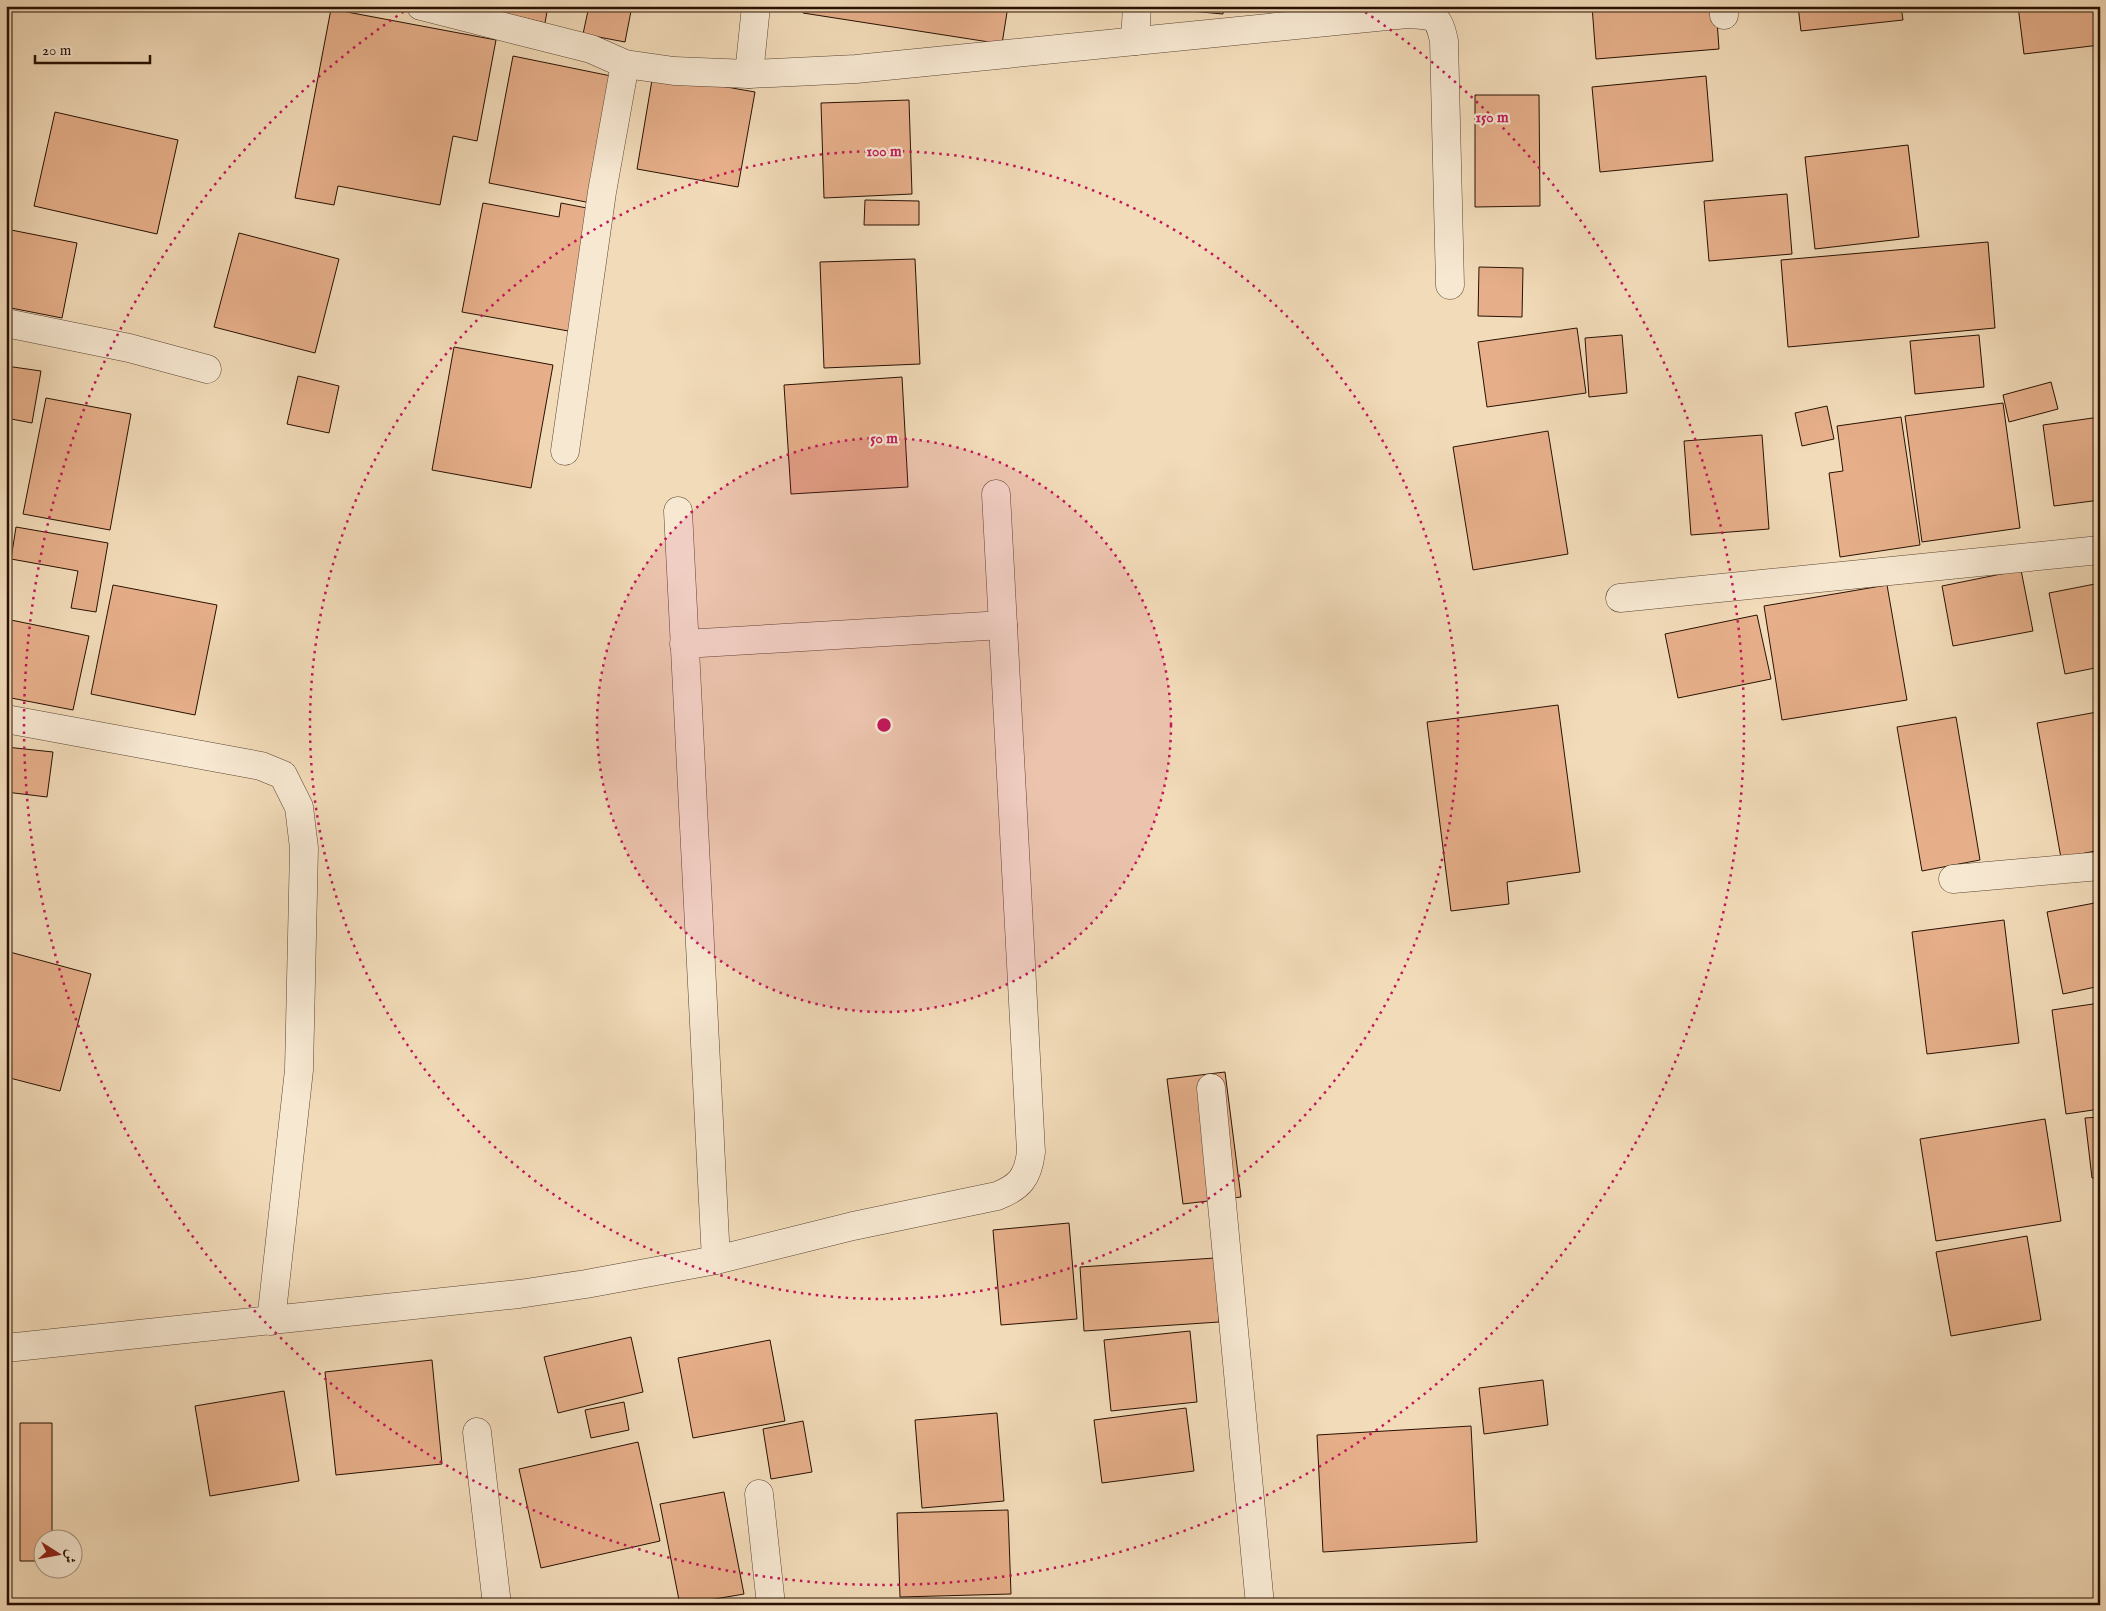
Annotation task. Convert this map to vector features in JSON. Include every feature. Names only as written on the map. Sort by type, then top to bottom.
[{"type":"street","points":[[421,6],[591,49],[625,64],[674,71],[749,74],[856,69],[1407,14],[1430,16],[1440,24],[1444,41],[1450,285]]},
{"type":"street","points":[[749,74],[756,6]]},
{"type":"street","points":[[1134,41],[1137,6]]},
{"type":"street","points":[[565,451],[601,202],[625,64]]},
{"type":"street","points":[[6,323],[129,348],[207,369]]},
{"type":"street","points":[[6,1348],[519,1294],[596,1282],[716,1260],[853,1226],[997,1196],[1011,1191],[1022,1180],[1029,1167],[1031,1152],[996,494]]},
{"type":"street","points":[[678,510],[716,1260]]},
{"type":"street","points":[[1620,598],[2100,550]]},
{"type":"street","points":[[684,644],[1003,625]]},
{"type":"street","points":[[6,719],[261,766],[283,775],[299,807],[304,848],[299,1070],[271,1321]]},
{"type":"street","points":[[1954,879],[2100,866]]},
{"type":"street","points":[[1211,1088],[1260,1605]]},
{"type":"street","points":[[477,1432],[497,1605]]},
{"type":"street","points":[[759,1494],[771,1605]]},
{"type":"building","points":[[473,6],[548,6],[545,23]]},
{"type":"building","points":[[589,6],[632,6],[625,42],[583,34]]},
{"type":"building","points":[[804,6],[1008,6],[1002,44],[803,13]]},
{"type":"building","points":[[1107,6],[1138,6],[1137,12]]},
{"type":"building","points":[[1157,6],[1224,6],[1223,14],[1157,8]]},
{"type":"building","points":[[1236,6],[1328,6],[1327,15]]},
{"type":"building","points":[[1592,6],[1716,6],[1719,49],[1596,59]]},
{"type":"building","points":[[1798,6],[1901,6],[1903,20],[1801,31]]},
{"type":"building","points":[[2018,6],[2100,6],[2100,45],[2024,54]]},
{"type":"building","points":[[331,9],[496,40],[477,141],[453,136],[440,205],[338,186],[334,205],[295,198]]},
{"type":"building","points":[[513,56],[616,77],[591,203],[489,183]]},
{"type":"building","points":[[653,74],[755,92],[738,187],[637,169]]},
{"type":"building","points":[[1706,76],[1713,161],[1600,172],[1592,87]]},
{"type":"building","points":[[1475,95],[1539,95],[1540,206],[1475,207]]},
{"type":"building","points":[[909,100],[912,194],[824,198],[821,103]]},
{"type":"building","points":[[55,112],[178,140],[157,234],[34,206]]},
{"type":"building","points":[[1908,145],[1919,237],[1815,249],[1805,157]]},
{"type":"building","points":[[1787,194],[1792,254],[1709,261],[1704,201]]},
{"type":"building","points":[[865,200],[919,201],[919,225],[864,225]]},
{"type":"building","points":[[483,203],[559,217],[561,203],[597,210],[574,332],[462,312]]},
{"type":"building","points":[[6,229],[77,243],[62,318],[6,307]]},
{"type":"building","points":[[239,233],[339,259],[315,353],[214,327]]},
{"type":"building","points":[[1988,242],[1995,328],[1788,347],[1781,260]]},
{"type":"building","points":[[915,259],[920,364],[824,368],[820,262]]},
{"type":"building","points":[[1479,267],[1523,268],[1522,317],[1478,316]]},
{"type":"building","points":[[1577,328],[1586,393],[1487,407],[1478,342]]},
{"type":"building","points":[[1622,335],[1627,393],[1589,397],[1585,338]]},
{"type":"building","points":[[1979,335],[1984,387],[1915,394],[1910,341]]},
{"type":"building","points":[[454,347],[553,365],[531,488],[432,470]]},
{"type":"building","points":[[6,366],[41,371],[32,423],[6,418]]},
{"type":"building","points":[[298,376],[339,386],[329,433],[287,424]]},
{"type":"building","points":[[902,377],[908,487],[791,494],[784,385]]},
{"type":"building","points":[[2051,382],[2058,409],[2009,422],[2003,395]]},
{"type":"building","points":[[46,398],[131,414],[110,530],[23,514]]},
{"type":"building","points":[[2003,403],[2020,528],[1922,542],[1905,416]]},
{"type":"building","points":[[1827,406],[1834,439],[1802,446],[1795,413]]},
{"type":"building","points":[[1901,417],[1920,545],[1840,557],[1829,473],[1843,471],[1837,426]]},
{"type":"building","points":[[2100,417],[2100,500],[2054,506],[2043,425]]},
{"type":"building","points":[[1548,431],[1568,554],[1473,570],[1453,447]]},
{"type":"building","points":[[1762,435],[1769,529],[1691,535],[1684,441]]},
{"type":"building","points":[[16,527],[108,543],[96,612],[71,608],[78,571],[11,559]]},
{"type":"building","points":[[2021,570],[2033,631],[1953,646],[1942,586]]},
{"type":"building","points":[[2100,583],[2100,667],[2065,674],[2049,593]]},
{"type":"building","points":[[113,585],[217,605],[195,715],[91,694]]},
{"type":"building","points":[[1887,585],[1907,700],[1782,720],[1764,606]]},
{"type":"building","points":[[1757,615],[1771,679],[1678,698],[1665,634]]},
{"type":"building","points":[[6,619],[89,636],[73,710],[6,697]]},
{"type":"building","points":[[1558,705],[1580,872],[1507,882],[1509,904],[1451,911],[1427,722]]},
{"type":"building","points":[[2097,712],[2100,724],[2100,850],[2061,858],[2037,723]]},
{"type":"building","points":[[1956,717],[1980,860],[1922,871],[1897,727]]},
{"type":"building","points":[[6,747],[53,752],[47,797],[6,792]]},
{"type":"building","points":[[2100,902],[2100,986],[2063,994],[2047,912]]},
{"type":"building","points":[[2004,920],[2019,1043],[1927,1054],[1912,932]]},
{"type":"building","points":[[6,951],[91,974],[60,1091],[6,1077]]},
{"type":"building","points":[[2100,1003],[2100,1109],[2066,1114],[2052,1010]]},
{"type":"building","points":[[1225,1072],[1241,1197],[1183,1204],[1167,1079]]},
{"type":"building","points":[[2100,1117],[2100,1177],[2092,1178],[2085,1118]]},
{"type":"building","points":[[2045,1119],[2061,1221],[1936,1241],[1920,1139]]},
{"type":"building","points":[[1069,1223],[1077,1319],[1001,1325],[993,1230]]},
{"type":"building","points":[[2027,1236],[2041,1320],[1951,1336],[1936,1252]]},
{"type":"building","points":[[1215,1258],[1219,1322],[1084,1331],[1080,1267]]},
{"type":"building","points":[[1190,1331],[1197,1402],[1111,1411],[1104,1340]]},
{"type":"building","points":[[631,1337],[643,1392],[558,1413],[544,1357]]},
{"type":"building","points":[[770,1340],[785,1421],[693,1438],[678,1358]]},
{"type":"building","points":[[432,1360],[442,1464],[336,1475],[325,1372]]},
{"type":"building","points":[[1543,1380],[1548,1425],[1484,1434],[1479,1388]]},
{"type":"building","points":[[284,1391],[299,1481],[210,1496],[195,1406]]},
{"type":"building","points":[[624,1402],[629,1430],[591,1438],[585,1410]]},
{"type":"building","points":[[1186,1408],[1194,1471],[1102,1483],[1094,1420]]},
{"type":"building","points":[[997,1413],[1004,1501],[922,1508],[915,1420]]},
{"type":"building","points":[[803,1421],[812,1472],[771,1479],[763,1429]]},
{"type":"building","points":[[20,1423],[52,1423],[52,1528],[32,1528],[32,1561],[20,1561]]},
{"type":"building","points":[[1471,1426],[1477,1542],[1323,1552],[1317,1435]]},
{"type":"building","points":[[638,1442],[660,1541],[541,1568],[519,1469]]},
{"type":"building","points":[[724,1492],[744,1594],[680,1605],[660,1504]]},
{"type":"building","points":[[1008,1510],[1011,1594],[900,1597],[897,1513]]},
{"type":"building","points":[[1012,1600],[1048,1605],[1012,1605]]}]
